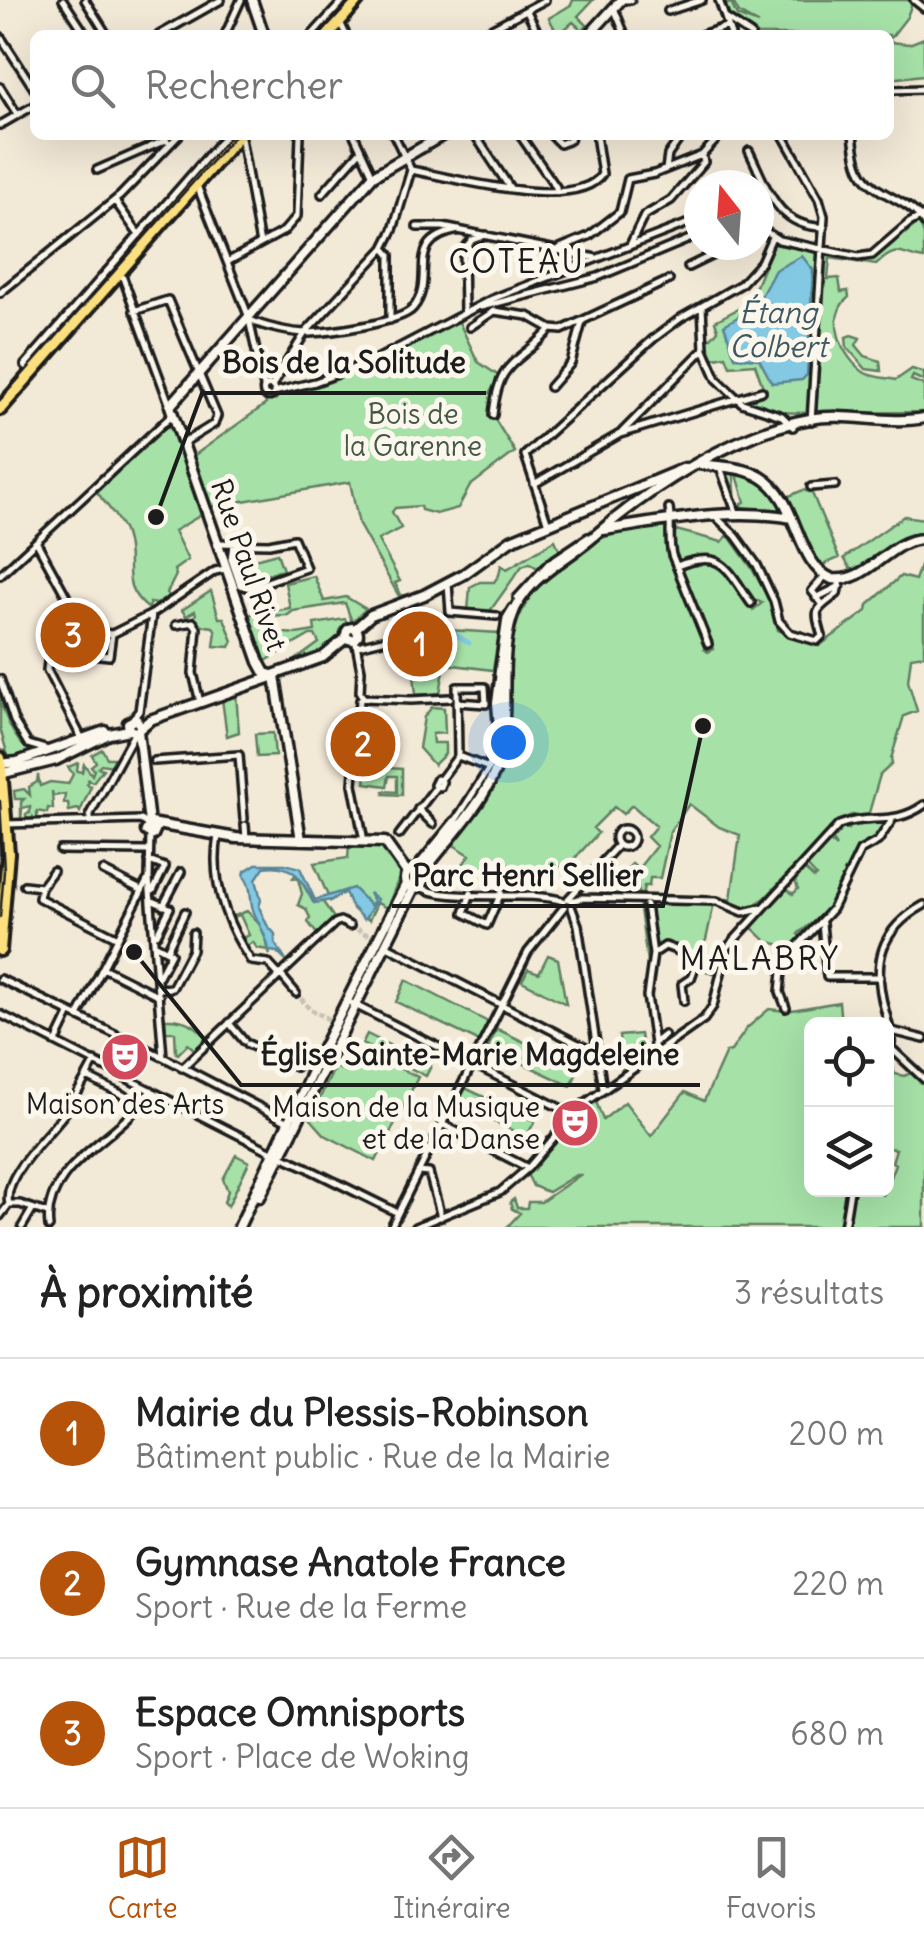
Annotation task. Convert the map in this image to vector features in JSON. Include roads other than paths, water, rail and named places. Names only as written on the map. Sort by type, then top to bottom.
[{"type":"main road","points":[[332,30],[358,0]]},
{"type":"main road","points":[[0,408],[29,369],[192,181],[235,140]]},
{"type":"main road","points":[[0,950],[9,884],[1,767]]},
{"type":"street","points":[[64,0],[83,30]]},
{"type":"street","points":[[85,0],[104,30]]},
{"type":"street","points":[[168,30],[221,0]]},
{"type":"street","points":[[227,30],[241,0]]},
{"type":"street","points":[[252,0],[262,30]]},
{"type":"street","points":[[317,30],[344,0]]},
{"type":"street","points":[[488,30],[545,0]]},
{"type":"street","points":[[593,30],[621,0],[631,0]]},
{"type":"street","points":[[668,12],[702,0]]},
{"type":"street","points":[[719,0],[729,30]]},
{"type":"street","points":[[914,0],[924,8]]},
{"type":"street","points":[[614,8],[624,30]]},
{"type":"street","points":[[526,11],[536,30]]},
{"type":"street","points":[[724,17],[745,30]]},
{"type":"street","points":[[339,21],[344,30]]},
{"type":"street","points":[[733,30],[739,26]]},
{"type":"street","points":[[0,36],[30,82]]},
{"type":"street","points":[[0,87],[18,114]]},
{"type":"street","points":[[894,90],[924,90]]},
{"type":"street","points":[[0,125],[30,108]]},
{"type":"street","points":[[97,170],[166,140],[170,145]]},
{"type":"street","points":[[0,293],[115,200],[174,140]]},
{"type":"street","points":[[171,410],[123,278],[114,271],[222,140]]},
{"type":"street","points":[[241,140],[260,244]]},
{"type":"street","points":[[227,262],[284,231],[298,216],[300,140]]},
{"type":"street","points":[[356,140],[373,176]]},
{"type":"street","points":[[270,389],[305,333],[384,248],[411,170],[396,140]]},
{"type":"street","points":[[0,575],[96,488],[171,410],[373,176],[435,140]]},
{"type":"street","points":[[478,140],[510,188]]},
{"type":"street","points":[[523,140],[557,192]]},
{"type":"street","points":[[411,170],[510,188],[557,192],[588,187],[599,180],[602,166],[597,140]]},
{"type":"street","points":[[666,169],[668,155],[678,140]]},
{"type":"street","points":[[560,248],[589,236],[620,212],[628,179],[702,155],[716,140]]},
{"type":"street","points":[[786,140],[819,199],[824,227],[811,420]]},
{"type":"street","points":[[854,140],[864,176],[923,218]]},
{"type":"street","points":[[322,194],[361,150]]},
{"type":"street","points":[[749,150],[787,218],[806,227],[824,227]]},
{"type":"street","points":[[630,245],[644,216],[671,200],[695,176],[704,162],[702,155]]},
{"type":"street","points":[[192,181],[227,262],[270,389]]},
{"type":"street","points":[[115,200],[140,235]]},
{"type":"street","points":[[774,237],[872,256],[908,223],[923,218]]},
{"type":"street","points":[[270,389],[316,382],[372,361],[534,281],[684,225]]},
{"type":"street","points":[[417,227],[487,234],[596,258]]},
{"type":"street","points":[[248,319],[305,333],[405,316],[415,306],[427,246],[436,237],[459,230]]},
{"type":"street","points":[[464,314],[463,250],[472,240],[487,234]]},
{"type":"street","points":[[492,301],[604,275],[684,240]]},
{"type":"street","points":[[384,248],[390,255],[390,320]]},
{"type":"street","points":[[688,267],[702,260]]},
{"type":"street","points":[[549,526],[525,455],[653,340],[741,284],[762,260]]},
{"type":"street","points":[[470,327],[494,312],[528,316],[551,329],[562,330],[669,280]]},
{"type":"street","points":[[534,281],[532,286],[538,292]]},
{"type":"street","points":[[134,311],[167,299],[217,416],[214,424],[182,443]]},
{"type":"street","points":[[492,301],[494,312]]},
{"type":"street","points":[[702,306],[704,349],[717,379],[736,400],[752,409],[782,416],[790,426]]},
{"type":"street","points":[[550,387],[570,363],[582,322]]},
{"type":"street","points":[[493,415],[496,386],[505,369],[551,329]]},
{"type":"street","points":[[620,434],[704,349]]},
{"type":"street","points":[[534,484],[620,434],[762,392]]},
{"type":"street","name":"Rue Paul Rivet","points":[[171,410],[262,670],[274,675]]},
{"type":"street","points":[[498,687],[517,606],[552,566],[697,465],[738,443],[811,420],[924,420]]},
{"type":"street","points":[[1,767],[56,760],[109,734],[322,657],[354,638],[371,615],[448,583],[505,544],[697,465],[720,466],[761,477],[782,496],[814,566],[840,583]]},
{"type":"street","points":[[720,466],[736,512]]},
{"type":"street","points":[[811,487],[835,485]]},
{"type":"street","points":[[669,508],[670,545],[708,644]]},
{"type":"street","points":[[600,530],[736,512],[792,518]]},
{"type":"street","points":[[714,514],[748,550],[766,583],[779,620],[790,633],[817,640],[822,636],[815,614],[837,594],[840,583]]},
{"type":"street","points":[[217,544],[233,544],[268,544],[294,539],[306,568],[250,588],[240,585],[231,558],[233,544]]},
{"type":"street","points":[[816,598],[910,540],[924,539]]},
{"type":"street","points":[[37,541],[70,605],[52,622],[47,670],[82,739]]},
{"type":"street","points":[[415,872],[479,797],[496,771],[500,755],[501,617],[549,563],[576,547]]},
{"type":"street","points":[[677,566],[696,559],[714,559],[726,567],[751,603]]},
{"type":"street","points":[[112,634],[109,656],[91,654],[94,632],[112,634],[225,568]]},
{"type":"street","points":[[823,605],[812,590],[825,576]]},
{"type":"street","points":[[448,583],[450,612],[501,617]]},
{"type":"street","points":[[90,822],[90,814],[139,711],[152,614]]},
{"type":"street","points":[[176,625],[193,622],[198,628],[193,673],[199,698]]},
{"type":"street","points":[[354,638],[411,632]]},
{"type":"street","points":[[354,638],[362,699],[353,784],[364,841]]},
{"type":"street","points":[[92,643],[110,645]]},
{"type":"street","points":[[242,1227],[292,1124],[358,1006],[413,886],[415,872],[456,820],[489,768],[506,658]]},
{"type":"street","points":[[1,767],[134,726],[254,678],[262,670]]},
{"type":"street","points":[[274,675],[301,840]]},
{"type":"street","points":[[0,679],[14,721],[28,744],[45,747],[56,760]]},
{"type":"street","points":[[6,824],[141,820],[151,827],[218,836],[395,840],[436,787],[434,781],[440,780],[458,756],[454,699],[460,684],[485,687],[486,704]]},
{"type":"street","points":[[362,699],[429,697],[500,704]]},
{"type":"street","points":[[178,710],[199,698]]},
{"type":"street","points":[[134,726],[148,762],[148,861],[163,1057]]},
{"type":"street","points":[[148,762],[239,754],[246,838]]},
{"type":"street","points":[[458,756],[489,768]]},
{"type":"street","points":[[456,820],[479,797]]},
{"type":"street","points":[[416,1227],[500,1192],[528,1168],[573,1114],[710,1013],[728,948],[839,825],[852,820],[905,817],[924,804]]},
{"type":"street","points":[[418,809],[433,824]]},
{"type":"street","points":[[786,1008],[780,992],[782,970],[790,952],[840,896],[860,851],[878,842],[892,820]]},
{"type":"street","points":[[218,836],[218,887],[227,917],[251,961],[268,963],[295,991]]},
{"type":"street","points":[[292,1124],[308,1073],[413,886],[423,881],[395,840]]},
{"type":"street","points":[[393,1225],[396,1212],[536,940],[617,846]]},
{"type":"street","points":[[60,850],[148,851]]},
{"type":"street","points":[[148,861],[165,867],[152,897]]},
{"type":"street","points":[[54,871],[41,886],[39,898],[118,938]]},
{"type":"street","points":[[103,871],[141,890]]},
{"type":"street","points":[[164,906],[181,872]]},
{"type":"street","points":[[78,1016],[149,878]]},
{"type":"street","points":[[24,885],[41,886]]},
{"type":"street","points":[[413,886],[432,893],[501,893],[567,903],[582,898],[717,902],[743,912],[750,920]]},
{"type":"street","points":[[576,890],[582,898]]},
{"type":"street","points":[[471,893],[464,913],[488,925],[501,893]]},
{"type":"street","points":[[152,897],[170,908],[156,936]]},
{"type":"street","points":[[567,903],[576,914],[603,1089]]},
{"type":"street","points":[[646,905],[653,954],[647,996],[655,1051]]},
{"type":"street","points":[[889,1017],[880,977],[880,954],[904,916],[924,905]]},
{"type":"street","points":[[743,912],[764,906]]},
{"type":"street","points":[[166,950],[185,912]]},
{"type":"street","points":[[822,920],[827,977],[880,977]]},
{"type":"street","points":[[182,1068],[334,923],[347,924]]},
{"type":"street","points":[[104,968],[159,993],[172,988],[192,950],[193,933]]},
{"type":"street","points":[[156,945],[172,952],[159,976]]},
{"type":"street","points":[[386,946],[596,1053]]},
{"type":"street","points":[[653,954],[670,946],[696,964],[691,978],[682,984],[684,1001]]},
{"type":"street","points":[[0,980],[163,1057],[292,1124]]},
{"type":"street","points":[[347,1001],[573,1114]]},
{"type":"street","points":[[57,1040],[70,1013]]},
{"type":"street","points":[[0,1014],[396,1212]]},
{"type":"street","points":[[229,1023],[245,1041],[296,1067]]},
{"type":"street","points":[[894,1032],[924,1040]]},
{"type":"street","points":[[654,1043],[664,1035]]},
{"type":"street","points":[[582,1045],[594,1040]]},
{"type":"street","points":[[894,1050],[924,1079]]},
{"type":"street","points":[[9,1204],[7,1196],[22,1165],[67,1110],[94,1061]]},
{"type":"street","points":[[87,1076],[141,1104]]},
{"type":"street","points":[[49,1227],[47,1214],[54,1195],[73,1167],[151,1090]]},
{"type":"street","points":[[442,1124],[528,1168]]},
{"type":"street","points":[[418,1172],[429,1173],[441,1217]]},
{"type":"street","points":[[844,1227],[849,1197]]},
{"type":"street","points":[[9,1204],[47,1214]]},
{"type":"street","points":[[0,1216],[9,1204]]},
{"type":"street","points":[[386,1206],[393,1225]]},
{"type":"street","points":[[22,1227],[32,1210]]},
{"type":"water","name":"Étang Colbert","points":[[802,256],[813,270],[807,375],[802,380],[772,383],[759,359],[735,357],[724,325],[755,307],[775,270]]},
{"type":"water","points":[[256,864],[300,868],[315,900],[353,888],[370,905],[373,901],[369,893],[377,899],[364,920],[350,905],[345,892],[314,903],[301,880],[290,870],[264,867],[256,879],[259,907],[286,961],[277,952],[269,951],[253,910],[244,876]]},
{"type":"waterway","points":[[450,637],[455,634],[469,643]]},
{"type":"tunnel","points":[[11,884],[24,885]]},
{"type":"tunnel","points":[[350,926],[376,939]]},
{"type":"tunnel","points":[[296,993],[310,1009],[336,1023]]},
{"type":"tunnel","points":[[296,1067],[305,1072]]},
{"type":"tram line","points":[[325,30],[352,0]]},
{"type":"tram line","points":[[0,400],[231,140]]},
{"type":"tram line","points":[[0,801],[4,871],[0,917]]},
{"type":"place","name":"Bois de la Solitude","points":[[156,517]]},
{"type":"place","name":"Espace Omnisports","points":[[73,635]]},
{"type":"place","name":"Mairie du Plessis-Robinson","points":[[420,644]]},
{"type":"place","name":"Parc Henri Sellier","points":[[703,726]]},
{"type":"place","name":"Gymnase Anatole France","points":[[363,744]]},
{"type":"place","name":"Église Sainte-Marie Magdeleine","points":[[134,952]]},
{"type":"place","name":"Maison des Arts","points":[[125,1057]]},
{"type":"place","name":"Maison de la Musique et de la Danse","points":[[575,1123]]},
{"type":"district","name":"COTEAU","points":[[517,262]]},
{"type":"district","name":"MALABRY","points":[[760,959]]},
{"type":"park label","name":"Bois de la Garenne","points":[[413,430]]}]
